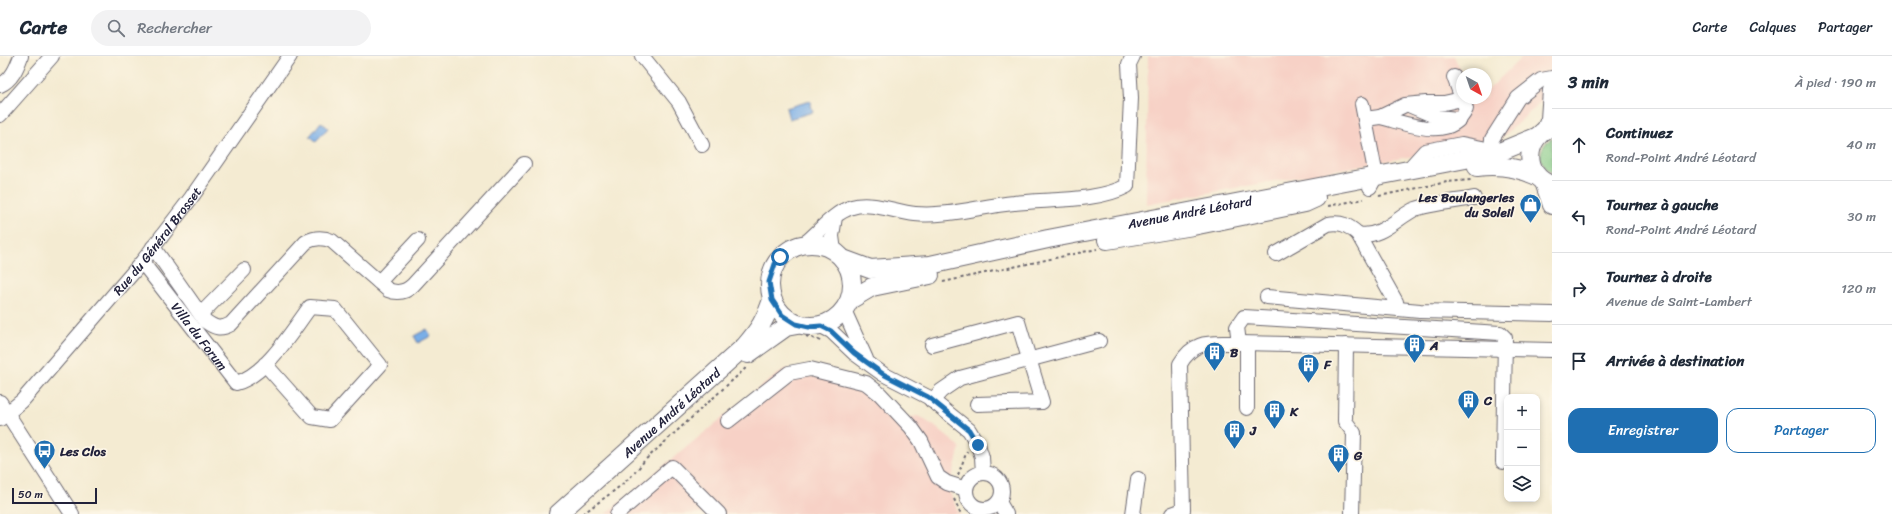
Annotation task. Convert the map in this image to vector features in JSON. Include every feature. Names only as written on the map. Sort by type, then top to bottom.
[{"type":"main road","points":[[1552,90],[1550,119],[1545,131],[1530,153],[1532,169],[1544,181],[1552,205]]},
{"type":"main road","name":"Avenue André Léotard","points":[[847,305],[872,287],[892,282],[1041,252],[1193,226],[1305,203],[1406,171],[1490,154],[1515,147],[1545,131]]},
{"type":"main road","name":"Avenue André Léotard","points":[[838,255],[870,269],[930,265],[1048,239],[1373,182],[1493,165],[1527,171],[1544,181]]},
{"type":"main road","points":[[804,244],[820,245],[838,255],[852,278],[847,305],[838,317],[821,326],[809,327],[800,330],[782,315],[772,300],[769,282],[775,264],[787,251],[804,244]]},
{"type":"main road","name":"Avenue André Léotard","points":[[558,514],[745,346],[759,330],[772,300]]},
{"type":"main road","name":"Avenue André Léotard","points":[[571,514],[751,352],[786,328],[800,330]]},
{"type":"street","points":[[0,84],[4,83],[14,72],[21,56]]},
{"type":"street","points":[[0,116],[52,56]]},
{"type":"street","name":"Rue du Général Brosset","points":[[3,411],[22,401],[142,262],[195,192],[290,56]]},
{"type":"street","points":[[642,56],[679,102],[702,145]]},
{"type":"street","points":[[804,244],[843,210],[853,206],[869,206],[914,214],[937,214],[1016,202],[1045,202],[1115,192],[1127,186],[1131,98],[1129,64],[1133,56]]},
{"type":"street","points":[[1454,78],[1456,84]]},
{"type":"street","points":[[1490,154],[1492,139],[1518,98],[1540,80],[1552,78]]},
{"type":"street","points":[[1365,120],[1380,117],[1405,105],[1426,102],[1444,103],[1456,101]]},
{"type":"street","points":[[1362,104],[1373,182]]},
{"type":"street","points":[[1380,117],[1429,129],[1449,126],[1461,119],[1466,109],[1464,104]]},
{"type":"street","points":[[1405,105],[1419,108],[1437,117],[1461,119]]},
{"type":"street","points":[[154,247],[206,321],[215,328],[226,327],[231,324],[306,242],[314,238],[321,237],[332,241],[379,282],[397,293],[408,290],[524,164]]},
{"type":"street","points":[[1358,234],[1366,236],[1375,234],[1414,210],[1474,198]]},
{"type":"street","points":[[835,217],[832,236],[838,255]]},
{"type":"street","points":[[1276,254],[1328,224],[1338,222],[1350,227],[1358,234],[1396,302],[1397,308]]},
{"type":"street","points":[[379,282],[418,240]]},
{"type":"street","name":"Villa du Forum","points":[[142,262],[236,383],[243,381],[265,364],[310,307],[335,309],[380,365],[330,420],[312,417],[265,364]]},
{"type":"street","points":[[201,314],[244,270]]},
{"type":"street","points":[[1267,297],[1397,308],[1552,314]]},
{"type":"street","points":[[847,305],[856,340],[869,364]]},
{"type":"street","points":[[1247,408],[1243,344],[1237,328],[1244,317],[1500,332],[1505,338],[1503,462]]},
{"type":"street","points":[[932,345],[1018,322],[1042,402],[978,404]]},
{"type":"street","points":[[821,326],[831,331],[869,364],[883,374],[932,401],[969,430],[978,445],[982,457],[983,473]]},
{"type":"street","points":[[932,401],[941,391],[960,378],[1099,341]]},
{"type":"street","points":[[1172,514],[1183,510],[1180,364],[1186,353],[1197,345],[1346,345],[1552,350]]},
{"type":"street","points":[[1346,345],[1345,422],[1354,433],[1352,514]]},
{"type":"street","points":[[728,421],[784,375],[795,371],[810,369],[866,383],[880,394],[911,427],[921,441],[938,477],[968,499],[975,511],[1002,508],[1003,492],[1000,481],[990,474],[983,473],[973,476],[960,492]]},
{"type":"street","points":[[3,411],[72,514]]},
{"type":"street","points":[[617,514],[672,467],[719,514]]},
{"type":"street","points":[[1133,514],[1138,478]]},
{"type":"path","points":[[800,330],[826,343]]},
{"type":"path","points":[[583,514],[606,496],[621,487],[635,474],[644,461],[748,366]]},
{"type":"path","points":[[960,492],[961,514]]},
{"type":"shaded area","points":[[1148,56],[1454,56],[1459,68],[1456,68],[1456,104],[1492,104],[1492,86],[1523,56],[1552,56],[1552,92],[1498,141],[1146,204]]},
{"type":"shaded area","points":[[785,369],[844,384],[886,405],[898,419],[918,416],[933,425],[960,447],[949,490],[958,512],[962,514],[605,514],[755,391]]},
{"type":"green space","points":[[1552,138],[1552,173],[1546,169],[1540,157],[1544,144]]},
{"type":"water","points":[[810,101],[813,112],[789,119],[786,108]]},
{"type":"water","points":[[321,122],[328,128],[316,141],[310,136]]},
{"type":"water","points":[[427,329],[431,336],[418,343],[414,336]]},
{"type":"place","name":"Les Boulangeries du Soleil","points":[[1530,224]]},
{"type":"place","name":"A","points":[[1414,364]]},
{"type":"place","name":"B","points":[[1215,372]]},
{"type":"place","name":"F","points":[[1308,384]]},
{"type":"place","name":"C","points":[[1468,420]]},
{"type":"place","name":"K","points":[[1274,430]]},
{"type":"place","name":"J","points":[[1235,450]]},
{"type":"place","name":"Les Clos","points":[[45,470]]},
{"type":"place","name":"G","points":[[1339,474]]},
{"type":"route","points":[[780,257],[771,273],[769,282],[772,300],[782,315],[789,321],[796,324],[809,327],[821,326],[831,331],[854,353],[883,374],[928,397],[969,430],[978,445]]}]
